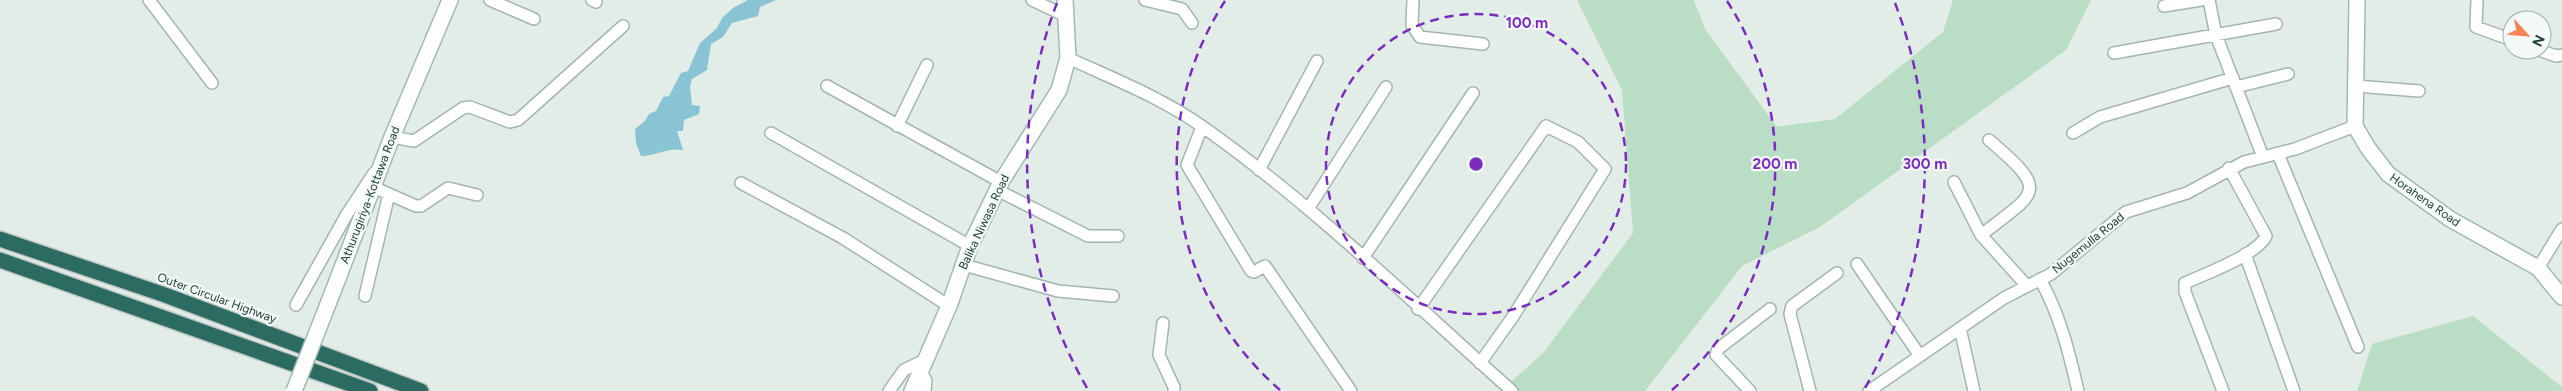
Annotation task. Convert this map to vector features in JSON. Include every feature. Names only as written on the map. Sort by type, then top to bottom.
[{"type":"highway","name":"Outer Circular Highway","points":[[0,239],[165,294],[421,391]]},
{"type":"highway","points":[[0,260],[370,391]]},
{"type":"street","points":[[149,0],[212,83]]},
{"type":"street","name":"Athurugiriya-Kottawa Road","points":[[294,391],[392,137],[450,0]]},
{"type":"street","points":[[490,0],[534,19]]},
{"type":"street","points":[[1032,0],[1066,16]]},
{"type":"street","name":"Balika Niwasa Road","points":[[912,391],[949,306],[970,246],[999,186],[1059,90],[1068,58],[1065,0]]},
{"type":"street","points":[[1145,0],[1182,9],[1192,23]]},
{"type":"street","points":[[1413,0],[1412,25],[1420,37],[1483,44]]},
{"type":"street","points":[[2164,6],[2201,0]]},
{"type":"street","points":[[2209,0],[2216,35],[2263,157]]},
{"type":"street","points":[[2355,126],[2357,0]]},
{"type":"street","points":[[2477,0],[2476,27],[2502,36]]},
{"type":"street","points":[[2114,53],[2276,24]]},
{"type":"street","points":[[392,137],[414,142],[463,108],[470,107],[510,122],[518,120],[623,26]]},
{"type":"street","points":[[1068,58],[1159,100],[1202,127],[1308,209],[1512,391]]},
{"type":"street","points":[[1259,170],[1317,61]]},
{"type":"street","points":[[897,126],[927,65]]},
{"type":"street","points":[[2073,133],[2100,117],[2235,83],[2288,74]]},
{"type":"street","points":[[827,86],[1088,236],[1118,236]]},
{"type":"street","points":[[2356,86],[2419,91]]},
{"type":"street","points":[[1308,209],[1386,87]]},
{"type":"street","points":[[1363,258],[1473,93]]},
{"type":"street","points":[[1418,309],[1546,126],[1578,142],[1605,169],[1512,318],[1480,362]]},
{"type":"street","name":"Nugemulla Road","points":[[1869,391],[2004,298],[2051,274],[2126,212],[2187,193],[2229,168],[2278,154],[2355,126]]},
{"type":"street","name":"Horahena Road","points":[[2355,126],[2388,174],[2450,220],[2538,268],[2562,297]]},
{"type":"street","points":[[1202,127],[1187,165],[1251,271],[1254,272],[1265,266],[1351,391]]},
{"type":"street","points":[[771,133],[970,246]]},
{"type":"street","points":[[1981,235],[2026,200],[2030,190],[2028,179],[2021,167],[1989,140]]},
{"type":"street","points":[[2278,154],[2358,347]]},
{"type":"street","points":[[296,305],[347,214],[385,156]]},
{"type":"street","points":[[2223,391],[2185,292],[2185,283],[2245,254],[2264,242],[2266,236],[2229,168]]},
{"type":"street","points":[[1954,182],[1981,235],[2027,286]]},
{"type":"street","points":[[741,183],[843,238],[949,306]]},
{"type":"street","points":[[373,187],[420,206],[448,188],[477,195]]},
{"type":"street","points":[[365,296],[389,194]]},
{"type":"street","points":[[2538,268],[2562,229]]},
{"type":"street","points":[[2245,254],[2294,391]]},
{"type":"street","points":[[1856,264],[1920,356]]},
{"type":"street","points":[[964,265],[1058,291],[1113,296]]},
{"type":"street","points":[[1810,391],[1790,314],[1792,306],[1837,273]]},
{"type":"street","points":[[2040,279],[2053,302],[2066,339],[2078,391]]},
{"type":"street","points":[[1750,391],[1716,355],[1718,349],[1770,308]]},
{"type":"street","points":[[1164,323],[1159,355],[1174,386],[1174,391]]},
{"type":"street","points":[[1960,328],[1974,391]]},
{"type":"street","points":[[889,391],[904,370],[923,364],[926,381],[925,391]]},
{"type":"green space","points":[[1577,0],[1694,0],[1705,29],[1777,127],[1835,119],[1943,32],[1953,0],[2091,0],[2066,50],[1820,227],[1742,266],[1645,391],[1501,391],[1544,352],[1633,233],[1622,90]]},
{"type":"green space","points":[[2473,316],[2562,387],[2562,391],[2357,391],[2372,344]]},
{"type":"water","points":[[748,0],[776,0],[760,7],[758,16],[732,23],[723,37],[711,44],[707,70],[692,79],[690,87],[692,105],[700,106],[699,114],[684,120],[683,131],[677,131],[683,150],[678,149],[641,156],[636,143],[635,129],[645,121],[649,114],[656,111],[663,97],[669,96],[681,73],[688,71],[700,43],[717,28],[722,18],[733,8]]}]
